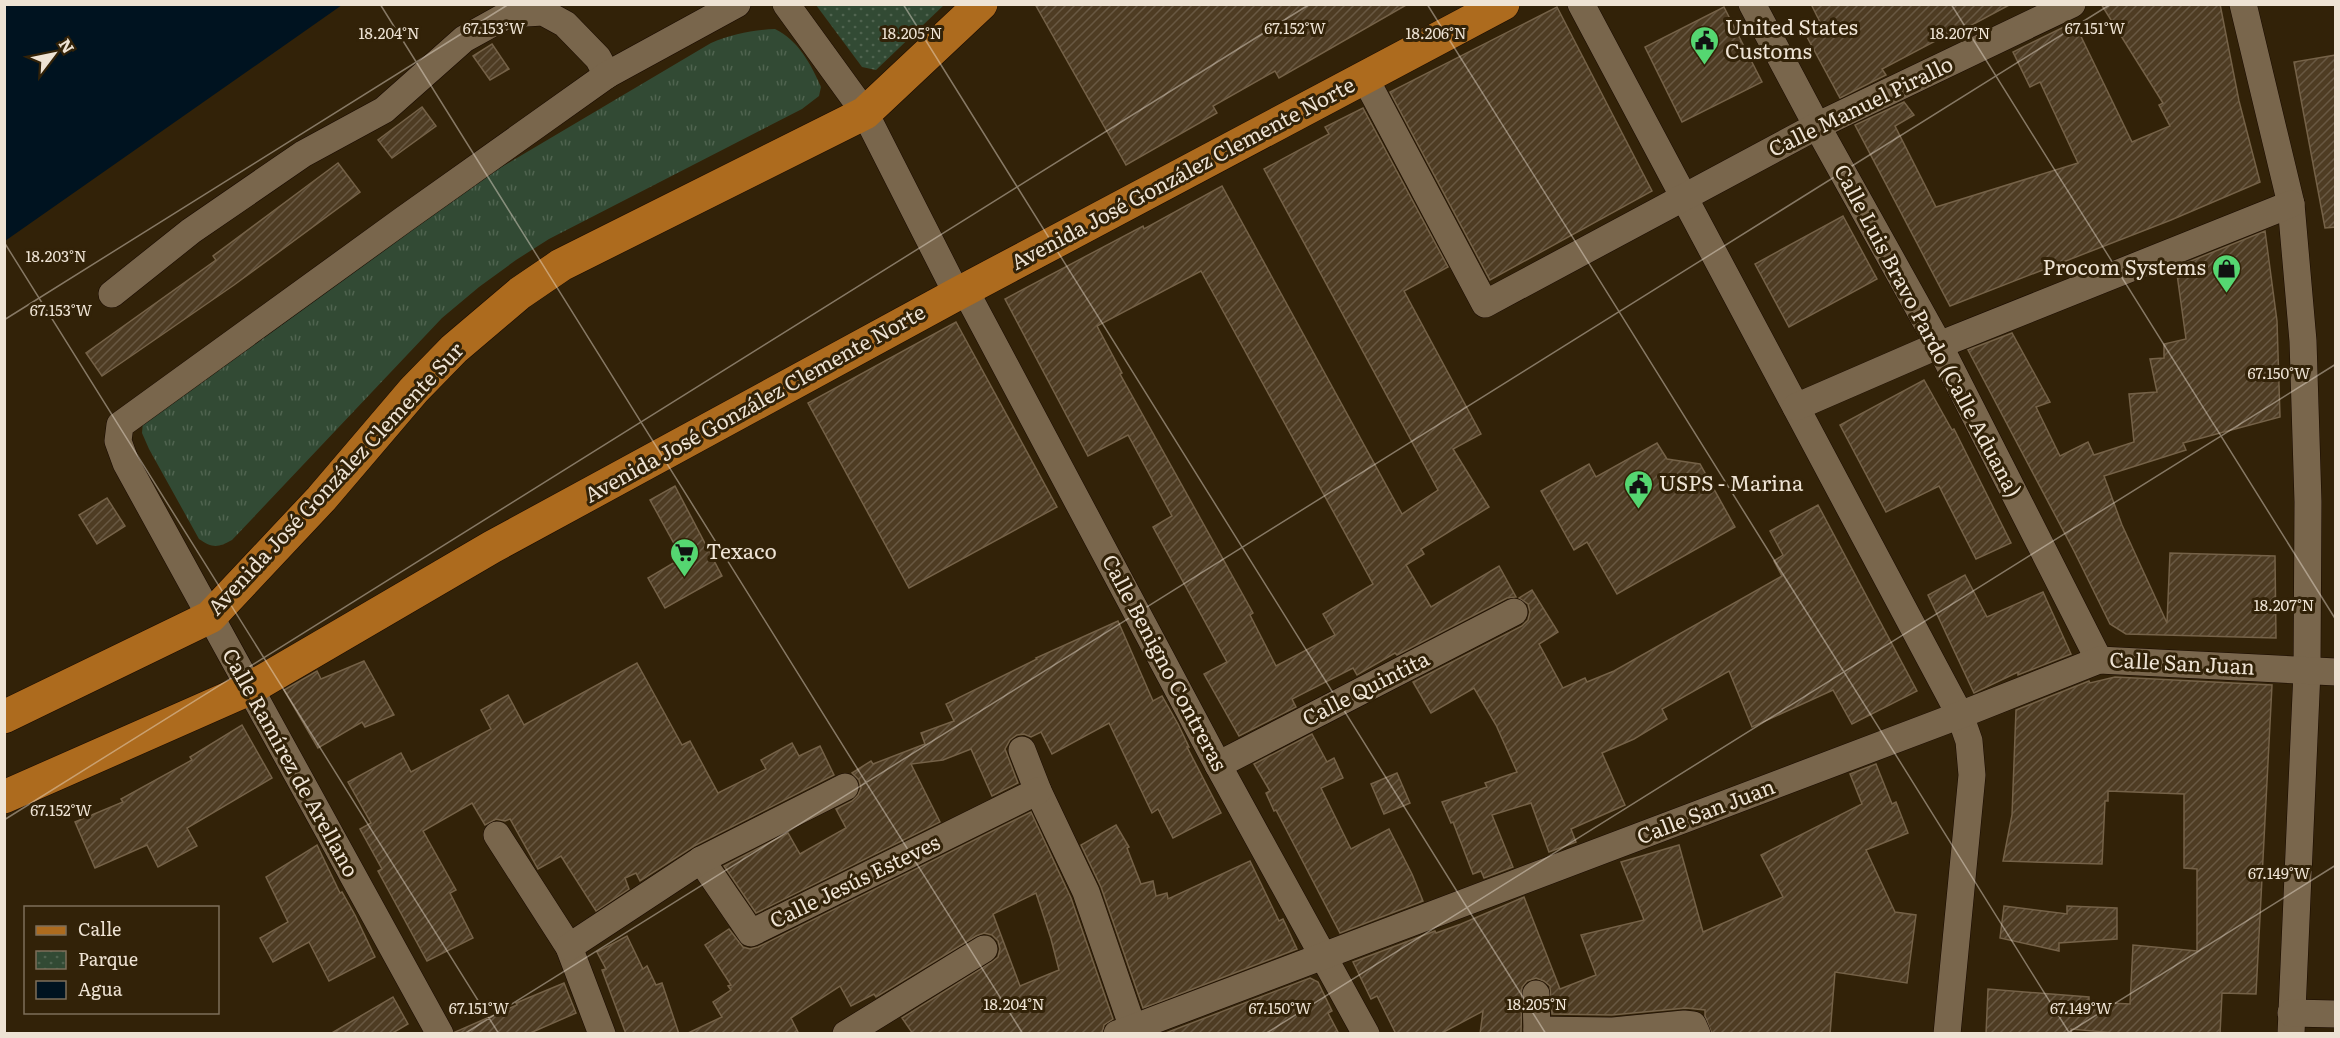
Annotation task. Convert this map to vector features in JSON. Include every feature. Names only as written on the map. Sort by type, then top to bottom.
[{"type":"main road","name":"Avenida José González Clemente Sur","points":[[4,717],[210,617],[321,499],[414,390],[454,349],[520,293],[561,265],[865,114],[981,4]]},
{"type":"main road","name":"Avenida José González Clemente Norte","points":[[4,797],[249,689],[492,547],[961,292],[1503,4]]},
{"type":"street","points":[[112,294],[191,231],[303,154],[384,110],[464,39],[509,14],[543,12],[566,24],[598,58],[607,75],[737,4]]},
{"type":"street","name":"Calle Benigno Contreras","points":[[786,4],[865,114],[1366,1034]]},
{"type":"street","points":[[1581,4],[1960,715],[1969,741],[1972,775],[1947,1034]]},
{"type":"street","name":"Calle Luis Bravo Pardo (Calle Aduana)","points":[[1752,4],[1939,345],[2099,660]]},
{"type":"street","name":"Calle Manuel Pirallo","points":[[1365,78],[1485,304],[1817,126],[2072,4]]},
{"type":"street","points":[[2244,4],[2291,204],[2303,352],[2308,502],[2307,671],[2291,1023],[2336,1014]]},
{"type":"street","name":"Calle Ramírez de Arellano","points":[[440,1034],[126,463],[118,441],[120,424],[607,75]]},
{"type":"street","points":[[1796,407],[1939,345],[2291,204]]},
{"type":"street","name":"Calle Quintita","points":[[1218,765],[1514,612]]},
{"type":"street","name":"Calle San Juan","points":[[1128,1032],[2099,660],[2336,672]]},
{"type":"street","points":[[1022,750],[1038,791],[1086,892],[1128,1032]]},
{"type":"street","points":[[569,947],[701,860],[845,787]]},
{"type":"street","name":"Calle Jesús Esteves","points":[[701,860],[751,933],[1038,791]]},
{"type":"street","points":[[497,835],[569,947],[602,1034]]},
{"type":"street","points":[[846,1034],[984,949]]},
{"type":"street","points":[[1536,994],[1537,1032],[1613,1031],[1684,1024],[1693,1025],[1697,1034]]},
{"type":"green space","points":[[816,5],[944,5],[876,70],[862,67]]},
{"type":"green space","points":[[775,29],[790,39],[808,61],[821,87],[819,96],[802,109],[549,239],[516,260],[442,318],[232,540],[215,546],[199,539],[149,449],[142,433],[143,421],[478,181],[711,43],[742,33]]},
{"type":"water","points":[[5,4],[342,4],[342,5],[5,241]]},
{"type":"building","points":[[1035,4],[1408,4],[1279,78],[1275,71],[1213,106],[1217,113],[1126,165]]},
{"type":"building","points":[[1811,4],[2011,4],[1882,69],[1886,75],[1840,98],[1806,35],[1822,26]]},
{"type":"building","points":[[2101,4],[2220,4],[2239,101],[2260,182],[2171,220],[1950,306],[1855,125],[1904,102],[1914,115],[1895,126],[1936,207],[2078,163],[2040,82],[2030,87],[2013,52],[2074,22],[2132,142],[2170,126],[2159,105],[2163,103]]},
{"type":"building","points":[[1557,7],[1652,191],[1490,280],[1390,92]]},
{"type":"building","name":"United States Customs","points":[[1724,7],[1762,82],[1682,122],[1645,47]]},
{"type":"building","points":[[492,44],[509,69],[490,80],[473,56]]},
{"type":"building","points":[[2336,55],[2336,227],[2325,228],[2294,62]]},
{"type":"building","points":[[422,107],[436,126],[392,158],[378,140]]},
{"type":"building","points":[[1363,108],[1448,267],[1404,291],[1481,434],[1453,449],[1489,507],[1421,549],[1424,554],[1406,565],[1431,607],[1499,566],[1516,597],[1507,598],[1397,655],[1395,653],[1357,675],[1353,668],[1292,699],[1296,707],[1239,736],[1204,674],[1227,662],[1153,527],[1172,516],[1128,435],[1088,456],[1005,299],[1143,226],[1144,229],[1222,186],[1402,514],[1438,490],[1264,169],[1329,134],[1325,127]],"holes":[[[1201,271],[1373,584],[1323,614],[1335,635],[1276,666],[1250,615],[1253,613],[1120,374],[1122,373],[1097,326]]]},
{"type":"building","points":[[338,163],[360,192],[234,285],[102,376],[86,353],[216,260],[213,256]]},
{"type":"building","points":[[1843,216],[1877,279],[1789,327],[1755,264]]},
{"type":"building","points":[[2265,231],[2277,321],[2280,417],[2183,443],[2186,450],[2104,476],[2122,525],[2167,623],[2170,553],[2275,556],[2276,638],[2126,634],[2110,624],[1968,350],[2012,333],[2050,402],[2036,407],[2060,456],[2088,442],[2094,455],[2134,442],[2129,394],[2157,392],[2150,359],[2164,358],[2164,344],[2186,339],[2176,267]]},
{"type":"building","points":[[956,322],[1057,507],[909,588],[808,403]]},
{"type":"building","points":[[1924,380],[1952,430],[1954,429],[2011,543],[1976,559],[1939,486],[1886,512],[1840,425]]},
{"type":"building","name":"USPS - Marina","points":[[1657,443],[1667,459],[1700,464],[1735,527],[1617,594],[1587,542],[1574,550],[1541,491],[1589,464],[1596,477]]},
{"type":"building","points":[[675,486],[722,576],[665,608],[648,578],[682,558],[650,500]]},
{"type":"building","points":[[107,498],[125,526],[97,544],[79,515]]},
{"type":"building","points":[[1818,505],[1917,691],[1852,724],[1833,690],[1752,727],[1729,671],[1662,709],[1667,719],[1634,739],[1602,753],[1625,805],[1571,829],[1576,842],[1549,852],[1531,803],[1492,815],[1513,867],[1484,878],[1481,871],[1473,874],[1453,822],[1451,823],[1442,802],[1487,787],[1485,783],[1517,772],[1496,725],[1474,688],[1431,713],[1413,682],[1522,626],[1528,620],[1530,612],[1528,604],[1519,598],[1532,590],[1558,632],[1539,644],[1563,688],[1585,678],[1587,682],[1614,671],[1782,576],[1774,561],[1783,555],[1770,531]]},
{"type":"building","points":[[1965,575],[1987,617],[2043,592],[2071,654],[2018,675],[2018,672],[1974,693],[1928,595]]},
{"type":"building","points":[[1118,621],[1153,701],[1162,696],[1221,813],[1173,838],[1158,809],[1152,813],[1109,723],[1052,754],[1041,732],[1031,737],[1024,734],[1017,735],[1010,740],[1005,749],[1018,783],[992,796],[971,749],[943,760],[911,764],[940,822],[756,913],[724,866],[788,833],[800,854],[846,828],[836,809],[852,801],[858,795],[861,788],[859,780],[852,773],[871,761],[873,764],[925,744],[921,733],[954,721],[946,704],[1036,658]]},
{"type":"building","points":[[364,661],[394,715],[365,727],[362,722],[318,748],[284,690],[317,671],[321,679]]},
{"type":"building","points":[[637,663],[682,745],[690,741],[718,793],[766,769],[761,760],[792,743],[799,756],[820,746],[834,775],[694,846],[640,881],[636,873],[625,878],[629,889],[596,911],[561,856],[538,869],[510,819],[505,821],[496,819],[485,825],[472,803],[423,831],[456,890],[450,893],[473,938],[427,961],[378,871],[382,869],[360,829],[371,823],[348,782],[401,753],[411,772],[491,729],[481,710],[508,695],[524,725]]},
{"type":"building","points":[[2115,677],[2272,685],[2256,994],[2222,993],[2220,1034],[2126,1034],[2071,1029],[2072,1034],[1986,1034],[1988,989],[2089,997],[2089,1002],[2130,1004],[2133,945],[2197,951],[2197,869],[2184,868],[2184,794],[2108,791],[2108,801],[2105,801],[2102,864],[2003,861],[2012,815],[2016,710],[2089,681],[2090,683]]},
{"type":"building","points":[[242,725],[272,778],[187,828],[197,846],[158,867],[147,845],[95,868],[75,822],[123,802],[121,799],[192,760],[190,757]]},
{"type":"building","points":[[1312,734],[1327,762],[1334,758],[1343,778],[1321,788],[1351,849],[1389,829],[1423,901],[1340,933],[1276,810],[1274,811],[1266,793],[1270,791],[1254,764]]},
{"type":"building","points":[[1876,764],[1892,804],[1896,802],[1908,833],[1866,850],[1895,912],[1916,915],[1907,983],[1835,972],[1830,1034],[1712,1034],[1705,1010],[1686,1008],[1612,1015],[1552,1014],[1550,986],[1536,978],[1527,981],[1522,987],[1521,1034],[1480,1034],[1483,1011],[1440,1034],[1396,1034],[1377,996],[1371,999],[1353,962],[1435,931],[1436,933],[1461,924],[1524,897],[1560,989],[1596,975],[1581,935],[1644,920],[1621,862],[1679,845],[1703,932],[1783,897],[1761,855],[1862,804],[1850,774]]},
{"type":"building","points":[[1397,773],[1410,803],[1384,814],[1371,784]]},
{"type":"building","points":[[1031,812],[1071,898],[1113,1019],[1104,1025],[1102,1034],[913,1034],[902,1018],[998,957],[1000,949],[998,941],[992,935],[984,933],[876,997],[874,994],[851,1006],[840,986],[791,1018],[799,1034],[686,1034],[722,1017],[713,1002],[731,990],[728,986],[731,985],[705,945],[729,929],[743,947],[750,949]],"holes":[[[1036,893],[1059,970],[1020,986],[993,914]]]},
{"type":"building","points":[[1116,825],[1129,847],[1127,848],[1141,884],[1153,881],[1156,896],[1167,893],[1168,899],[1250,861],[1279,921],[1283,919],[1297,949],[1143,1008],[1101,887],[1081,845]]},
{"type":"building","points":[[317,845],[375,957],[329,981],[309,942],[273,962],[260,938],[288,922],[266,877]]},
{"type":"building","points":[[2004,906],[2067,914],[2067,906],[2117,908],[2117,939],[2059,943],[2059,951],[2000,938]]},
{"type":"building","points":[[627,936],[643,969],[647,966],[656,985],[662,983],[679,1034],[626,1034],[602,970],[606,969],[597,952]]},
{"type":"building","points":[[1310,978],[1318,982],[1332,1011],[1328,1013],[1339,1034],[1163,1034]]},
{"type":"building","points":[[564,983],[576,1013],[528,1034],[456,1034],[455,1032],[517,1005],[516,1003]]},
{"type":"building","points":[[393,997],[408,1024],[391,1034],[330,1034]]},
{"type":"place","name":"United States Customs","points":[[1704,66]]},
{"type":"place","name":"Procom Systems","points":[[2227,294]]},
{"type":"place","name":"USPS - Marina","points":[[1638,510]]},
{"type":"place","name":"Texaco","points":[[685,578]]}]
